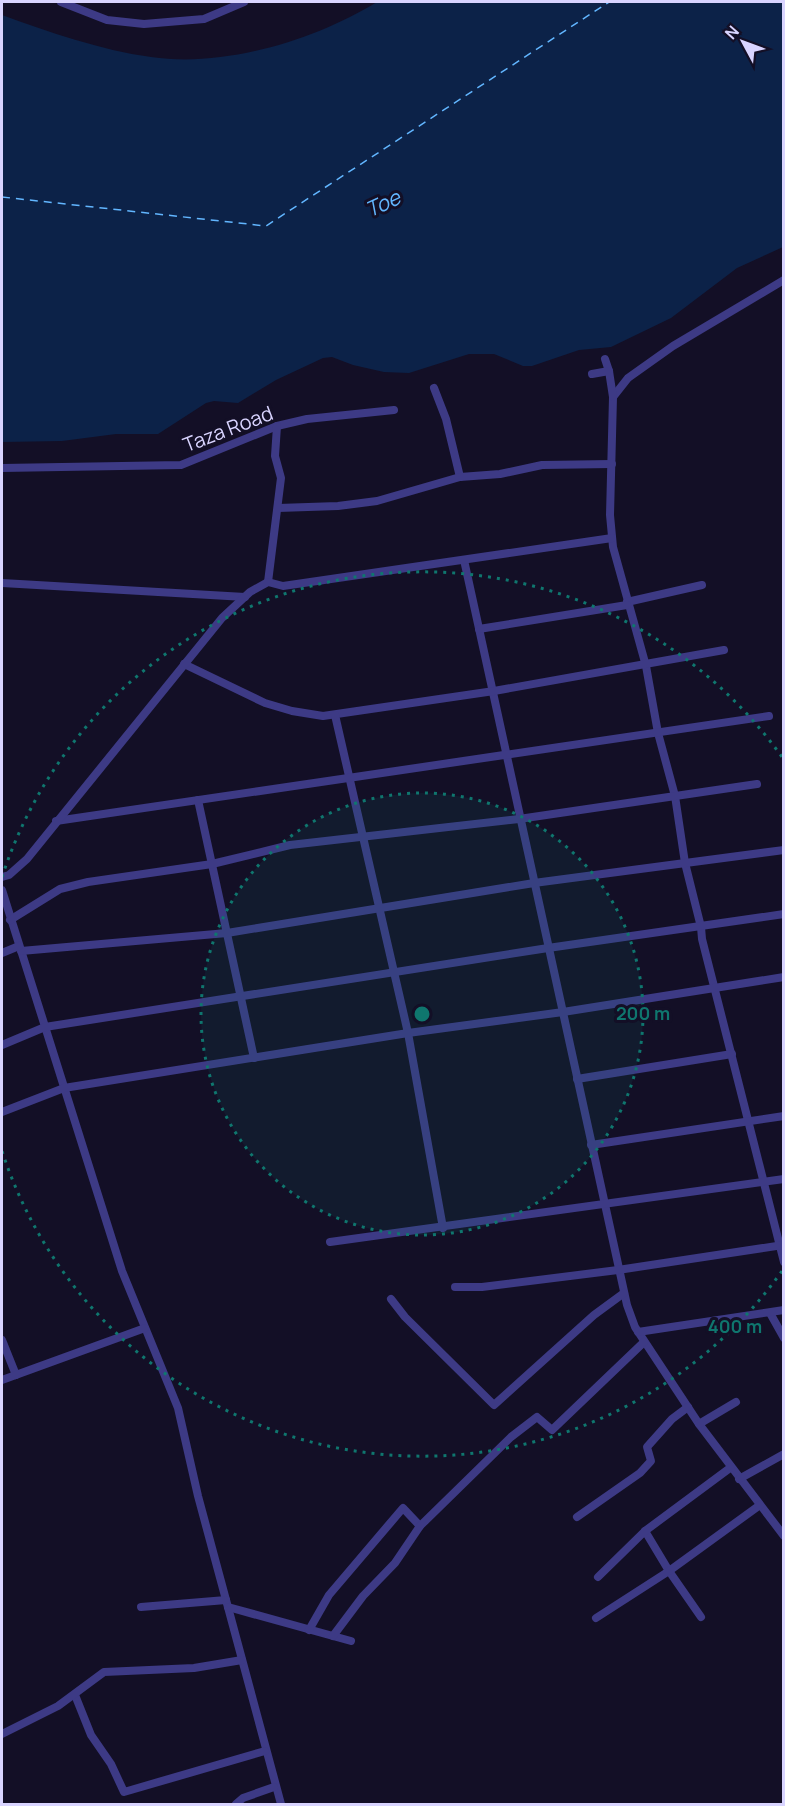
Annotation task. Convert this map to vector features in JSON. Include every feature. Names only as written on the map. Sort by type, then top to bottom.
[{"type":"street","points":[[61,2],[107,20],[144,24],[204,19],[244,2]]},
{"type":"street","points":[[613,397],[628,378],[673,346],[783,280]]},
{"type":"street","points":[[605,359],[613,397],[610,515],[612,538],[627,604],[646,666],[658,733],[675,796],[685,863],[702,939],[781,1245],[783,1262]]},
{"type":"street","points":[[592,374],[609,371]]},
{"type":"street","points":[[434,388],[446,419],[460,477]]},
{"type":"street","name":"Taza Road","points":[[2,468],[181,465],[277,426],[307,419],[394,410]]},
{"type":"street","points":[[268,582],[281,478],[275,456],[277,426]]},
{"type":"street","points":[[278,508],[338,506],[377,501],[460,477],[500,474],[542,465],[612,464]]},
{"type":"street","points":[[2,877],[9,875],[27,859],[222,618],[245,597],[268,582],[283,586],[612,538]]},
{"type":"street","points":[[464,560],[624,1293],[644,1342],[730,1468],[783,1536]]},
{"type":"street","points":[[2,583],[245,597]]},
{"type":"street","points":[[479,629],[627,604],[702,585]]},
{"type":"street","points":[[184,664],[265,703],[292,711],[335,715],[646,666],[724,650]]},
{"type":"street","points":[[335,715],[408,1033],[443,1228]]},
{"type":"street","points":[[56,821],[769,716]]},
{"type":"street","points":[[10,920],[60,890],[87,882],[212,864],[290,845],[363,839],[519,819],[757,784]]},
{"type":"street","points":[[198,800],[254,1058]]},
{"type":"street","points":[[2,953],[20,949],[227,933],[534,883],[783,850]]},
{"type":"street","points":[[2,890],[122,1271],[178,1408],[274,1787],[281,1804]]},
{"type":"street","points":[[2,1045],[45,1027],[548,948],[783,914]]},
{"type":"street","points":[[2,1112],[64,1088],[408,1033],[562,1012],[783,977]]},
{"type":"street","points":[[577,1079],[732,1054]]},
{"type":"street","points":[[591,1145],[783,1116]]},
{"type":"street","points":[[330,1242],[783,1179]]},
{"type":"street","points":[[455,1287],[482,1287],[618,1270],[781,1245]]},
{"type":"street","points":[[391,1299],[405,1317],[494,1405],[594,1315],[624,1293]]},
{"type":"street","points":[[638,1332],[783,1310]]},
{"type":"street","points":[[770,1313],[783,1338]]},
{"type":"street","points":[[2,1380],[145,1328]]},
{"type":"street","points":[[2,1340],[16,1375]]},
{"type":"street","points":[[333,1636],[363,1596],[395,1563],[420,1526],[512,1437],[537,1417],[552,1430],[644,1342]]},
{"type":"street","points":[[699,1424],[736,1402]]},
{"type":"street","points":[[577,1517],[640,1473],[651,1461],[647,1447],[672,1419],[688,1407]]},
{"type":"street","points":[[739,1479],[783,1454]]},
{"type":"street","points":[[598,1578],[645,1531],[730,1468]]},
{"type":"street","points":[[596,1618],[669,1571],[760,1505]]},
{"type":"street","points":[[309,1630],[329,1595],[403,1508],[420,1526]]},
{"type":"street","points":[[645,1531],[701,1617]]},
{"type":"street","points":[[141,1607],[227,1604],[351,1641]]},
{"type":"street","points":[[2,1734],[58,1706],[104,1672],[194,1668],[242,1660]]},
{"type":"street","points":[[75,1695],[91,1735],[111,1764],[124,1792],[265,1751]]},
{"type":"street","points":[[236,1804],[243,1798],[274,1787]]},
{"type":"water","name":"Toe","points":[[377,2],[783,2],[783,247],[737,268],[671,318],[611,347],[579,350],[532,366],[523,366],[494,354],[469,354],[409,373],[384,372],[353,365],[332,357],[323,358],[276,380],[238,403],[214,401],[206,403],[158,434],[116,434],[62,441],[2,442],[2,15],[56,34],[113,50],[151,57],[208,58],[268,48],[297,39],[352,16]]},
{"type":"ferry route","points":[[2,197],[266,226],[609,2]]}]
